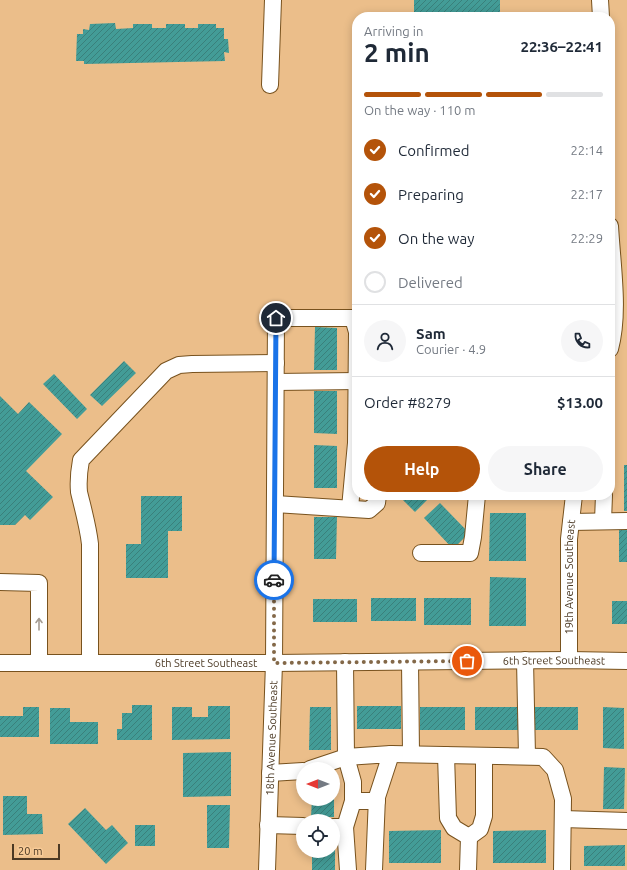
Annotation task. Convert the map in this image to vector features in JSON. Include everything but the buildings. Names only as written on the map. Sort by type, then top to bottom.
[{"type":"street","points":[[270,86],[273,0]]},
{"type":"street","points":[[600,0],[601,12]]},
{"type":"street","name":"18th Avenue Southeast","points":[[267,870],[274,663],[276,318],[352,318]]},
{"type":"street","points":[[90,663],[90,544],[88,527],[79,491],[78,475],[81,460],[166,371],[178,365],[276,362]]},
{"type":"street","points":[[276,382],[352,381]]},
{"type":"street","points":[[350,508],[352,486]]},
{"type":"street","points":[[275,504],[369,510],[377,503],[377,500]]},
{"type":"street","points":[[421,553],[470,552],[474,537],[477,500]]},
{"type":"street","name":"19th Avenue Southeast","points":[[569,660],[569,539],[573,500]]},
{"type":"street","points":[[604,500],[604,521]]},
{"type":"street","points":[[571,522],[627,521]]},
{"type":"street","points":[[0,582],[39,583],[39,663]]},
{"type":"street","points":[[525,660],[527,756]]},
{"type":"street","name":"6th Street Southeast","points":[[0,662],[274,663],[525,660],[627,661]]},
{"type":"street","points":[[340,825],[353,801],[353,782],[346,757],[345,662]]},
{"type":"street","points":[[410,662],[411,754]]},
{"type":"street","points":[[374,870],[377,797],[391,754]]},
{"type":"street","points":[[331,762],[346,757],[391,754],[543,757],[555,770],[563,799],[562,870]]},
{"type":"street","points":[[446,755],[448,818],[454,828],[469,837]]},
{"type":"street","points":[[469,837],[480,829],[484,816],[484,756]]},
{"type":"street","points":[[270,773],[296,771]]},
{"type":"street","points":[[353,801],[377,801]]},
{"type":"street","points":[[563,819],[627,820]]},
{"type":"street","points":[[268,825],[296,826]]},
{"type":"street","points":[[340,832],[348,870]]},
{"type":"street","points":[[468,870],[469,837]]},
{"type":"way so far","points":[[274,580],[274,663],[467,661]]},
{"type":"route","points":[[274,580],[276,318]]}]
